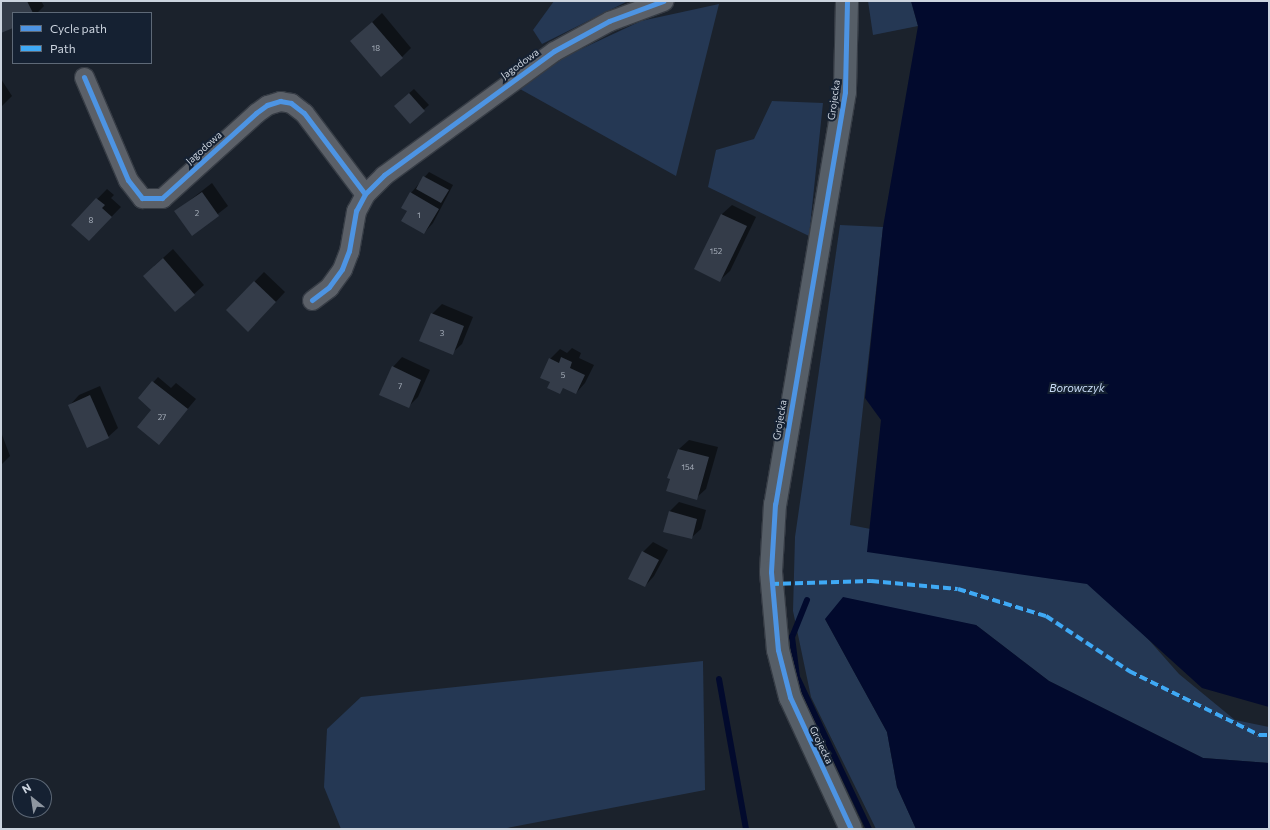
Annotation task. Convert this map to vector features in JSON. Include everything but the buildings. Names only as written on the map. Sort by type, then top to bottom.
[{"type":"street","name":"Jagodowa","points":[[312,300],[329,287],[342,269],[349,251],[353,218],[365,194],[391,170],[554,51],[609,21],[663,1]]},
{"type":"street","name":"Grojecka","points":[[847,1],[845,92],[775,504],[771,572],[778,650],[790,697],[851,829]]},
{"type":"street","name":"Jagodowa","points":[[84,77],[128,180],[142,198],[162,198],[256,113],[267,105],[280,101],[291,103],[304,113],[365,194]]},
{"type":"shaded area","points":[[554,1],[628,1],[542,44],[533,30]]},
{"type":"shaded area","points":[[868,1],[911,1],[918,26],[873,35]]},
{"type":"shaded area","points":[[719,4],[676,176],[520,89],[564,57],[641,21]]},
{"type":"shaded area","points":[[772,101],[823,103],[809,236],[708,187],[716,150],[754,139]]},
{"type":"shaded area","points":[[840,225],[883,227],[850,525],[1088,571],[1179,674],[1235,720],[1269,727],[1269,763],[1203,758],[1049,681],[976,625],[825,619],[887,732],[897,787],[916,829],[876,829],[811,697],[793,611],[795,537]]},
{"type":"shaded area","points":[[703,661],[705,790],[502,829],[341,829],[324,787],[327,729],[361,697]]},
{"type":"water","name":"Borowczyk","points":[[911,1],[1269,1],[1269,707],[1202,688],[1087,584],[867,552],[881,420],[865,398],[883,227],[918,26]]},
{"type":"water","points":[[843,597],[976,625],[1049,681],[1203,758],[1269,763],[1269,829],[916,829],[897,787],[887,732],[825,619]]},
{"type":"waterway","points":[[807,600],[792,637],[797,677],[869,829]]},
{"type":"waterway","points":[[719,679],[746,829]]},
{"type":"marked path","points":[[771,584],[871,581],[958,589],[1046,616],[1129,671],[1259,735],[1269,735]]},
{"type":"cycle path","points":[[312,300],[329,287],[342,269],[349,251],[356,211],[365,194],[384,175],[554,51],[609,21],[663,1]]},
{"type":"cycle path","points":[[847,1],[845,92],[775,504],[771,572],[778,650],[790,697],[851,829]]},
{"type":"cycle path","points":[[84,77],[128,180],[142,198],[162,198],[256,113],[267,105],[280,101],[291,103],[304,113],[365,194]]}]
